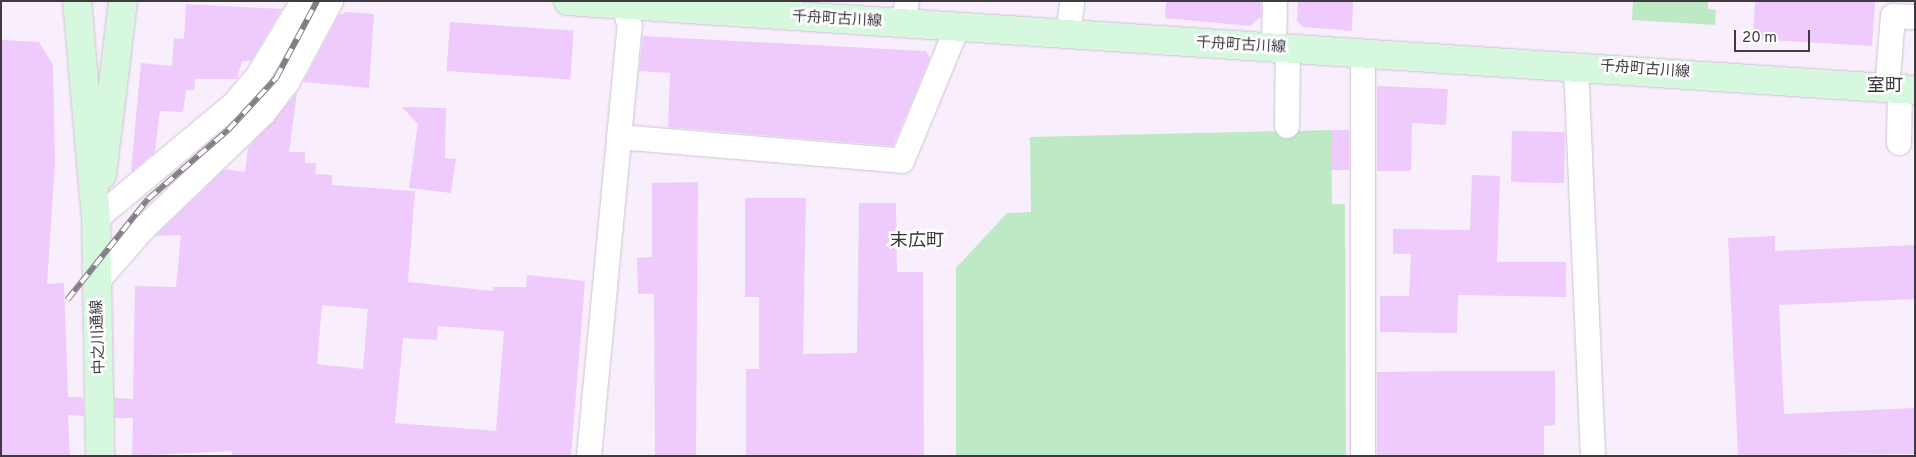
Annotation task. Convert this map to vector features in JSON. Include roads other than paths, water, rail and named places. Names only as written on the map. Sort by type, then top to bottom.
[{"type":"street","name":"中之川通線","points":[[78,1],[96,219],[100,456]]},
{"type":"street","name":"中之川通線","points":[[96,219],[123,1]]},
{"type":"street","points":[[96,219],[235,103],[259,74],[303,1]]},
{"type":"street","points":[[97,282],[144,228],[264,113],[287,83],[331,1]]},
{"type":"street","name":"千舟町古川線","points":[[568,1],[906,12],[957,28],[1576,66],[1901,89]]},
{"type":"street","points":[[1068,36],[1072,1]]},
{"type":"street","points":[[1275,1],[1281,48],[1286,126]]},
{"type":"street","points":[[589,456],[630,26],[622,3]]},
{"type":"street","points":[[1899,142],[1901,89],[1893,16],[1915,16]]},
{"type":"street","points":[[619,137],[902,161],[957,28]]},
{"type":"street","points":[[1363,53],[1363,456]]},
{"type":"street","points":[[1576,66],[1593,456]]},
{"type":"railway","points":[[67,300],[148,199],[228,130],[276,78],[317,1]]},
{"type":"district","name":"室町","points":[[1885,87]]},
{"type":"district","name":"末広町","points":[[917,242]]}]
